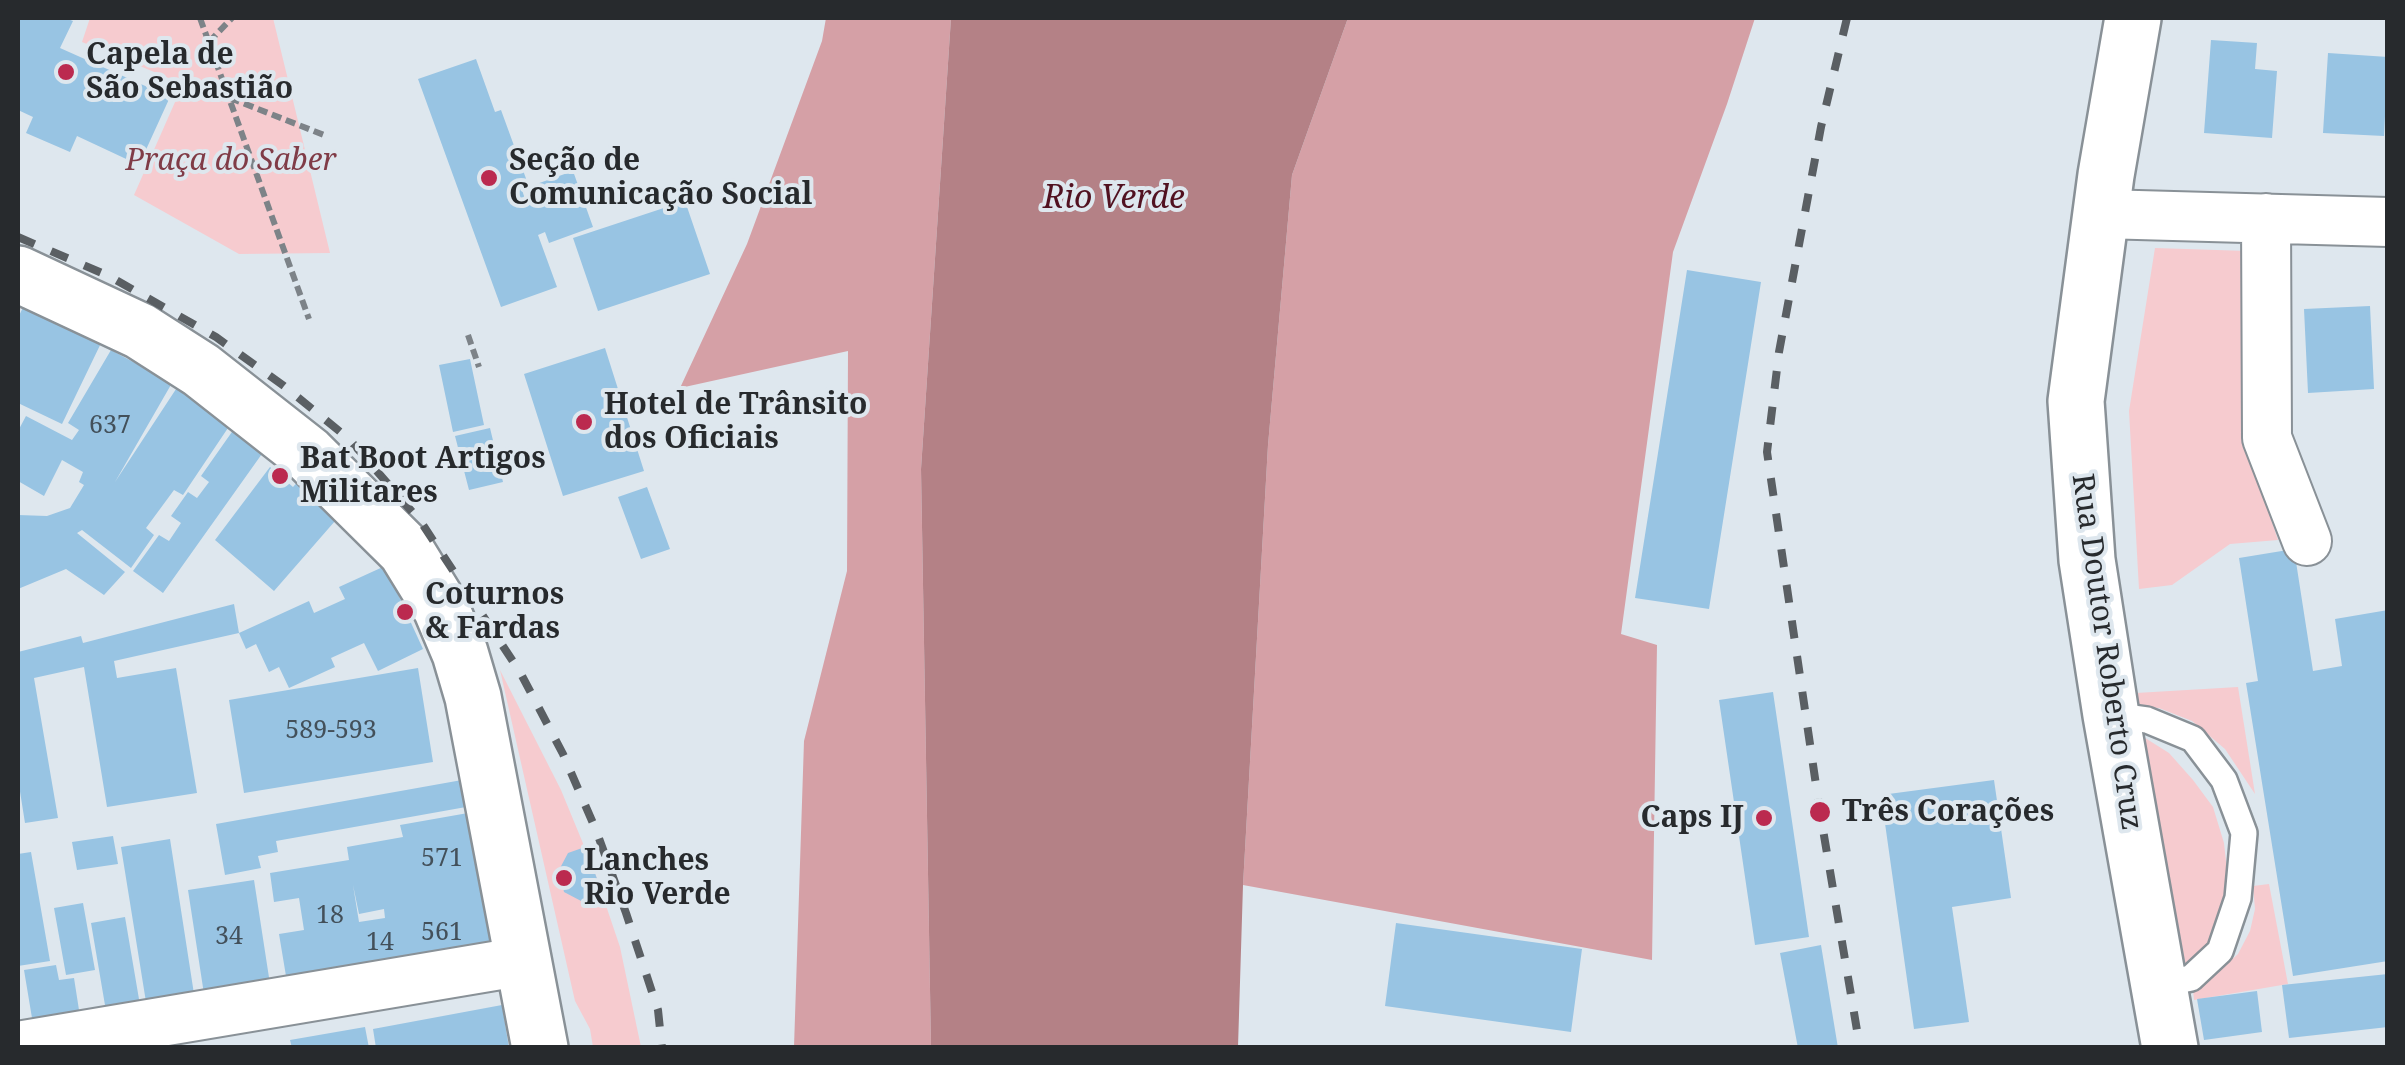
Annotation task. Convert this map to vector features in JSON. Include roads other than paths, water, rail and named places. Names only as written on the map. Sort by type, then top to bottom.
[{"type":"main road","name":"Rua Doutor Roberto Cruz","points":[[2132,18],[2076,401],[2087,560],[2170,1048]]},
{"type":"main road","points":[[18,274],[140,331],[201,370],[294,443],[406,551],[442,608],[473,697],[540,1048]]},
{"type":"street","points":[[2102,214],[2388,222]]},
{"type":"street","points":[[2266,218],[2267,438],[2306,542]]},
{"type":"street","points":[[18,1046],[524,961]]},
{"type":"lane","points":[[2111,715],[2147,720],[2193,739],[2224,780],[2244,833],[2238,898],[2220,951],[2191,978],[2158,985]]},
{"type":"water","name":"Rio Verde","points":[[951,18],[1348,18],[1292,175],[1268,445],[1243,885],[1238,1047],[931,1047],[921,469]]},
{"type":"railway","points":[[1847,18],[1821,127],[1779,352],[1767,452],[1820,812],[1860,1048]]},
{"type":"railway","points":[[18,237],[109,276],[216,337],[349,439],[421,522],[520,672],[563,754],[626,913],[658,1010],[662,1048]]},
{"type":"place","name":"Capela de São Sebastião","points":[[66,72]]},
{"type":"place","name":"Seção de Comunicação Social","points":[[489,178]]},
{"type":"place","name":"Hotel de Trânsito dos Oficiais","points":[[584,422]]},
{"type":"place","name":"Bat Boot Artigos Militares","points":[[280,476]]},
{"type":"place","name":"Coturnos & Fardas","points":[[405,612]]},
{"type":"place","name":"Três Corações","points":[[1820,812]]},
{"type":"place","name":"Caps IJ","points":[[1764,818]]},
{"type":"place","name":"Lanches Rio Verde","points":[[564,878]]},
{"type":"park label","name":"Praça do Saber","points":[[231,161]]}]
